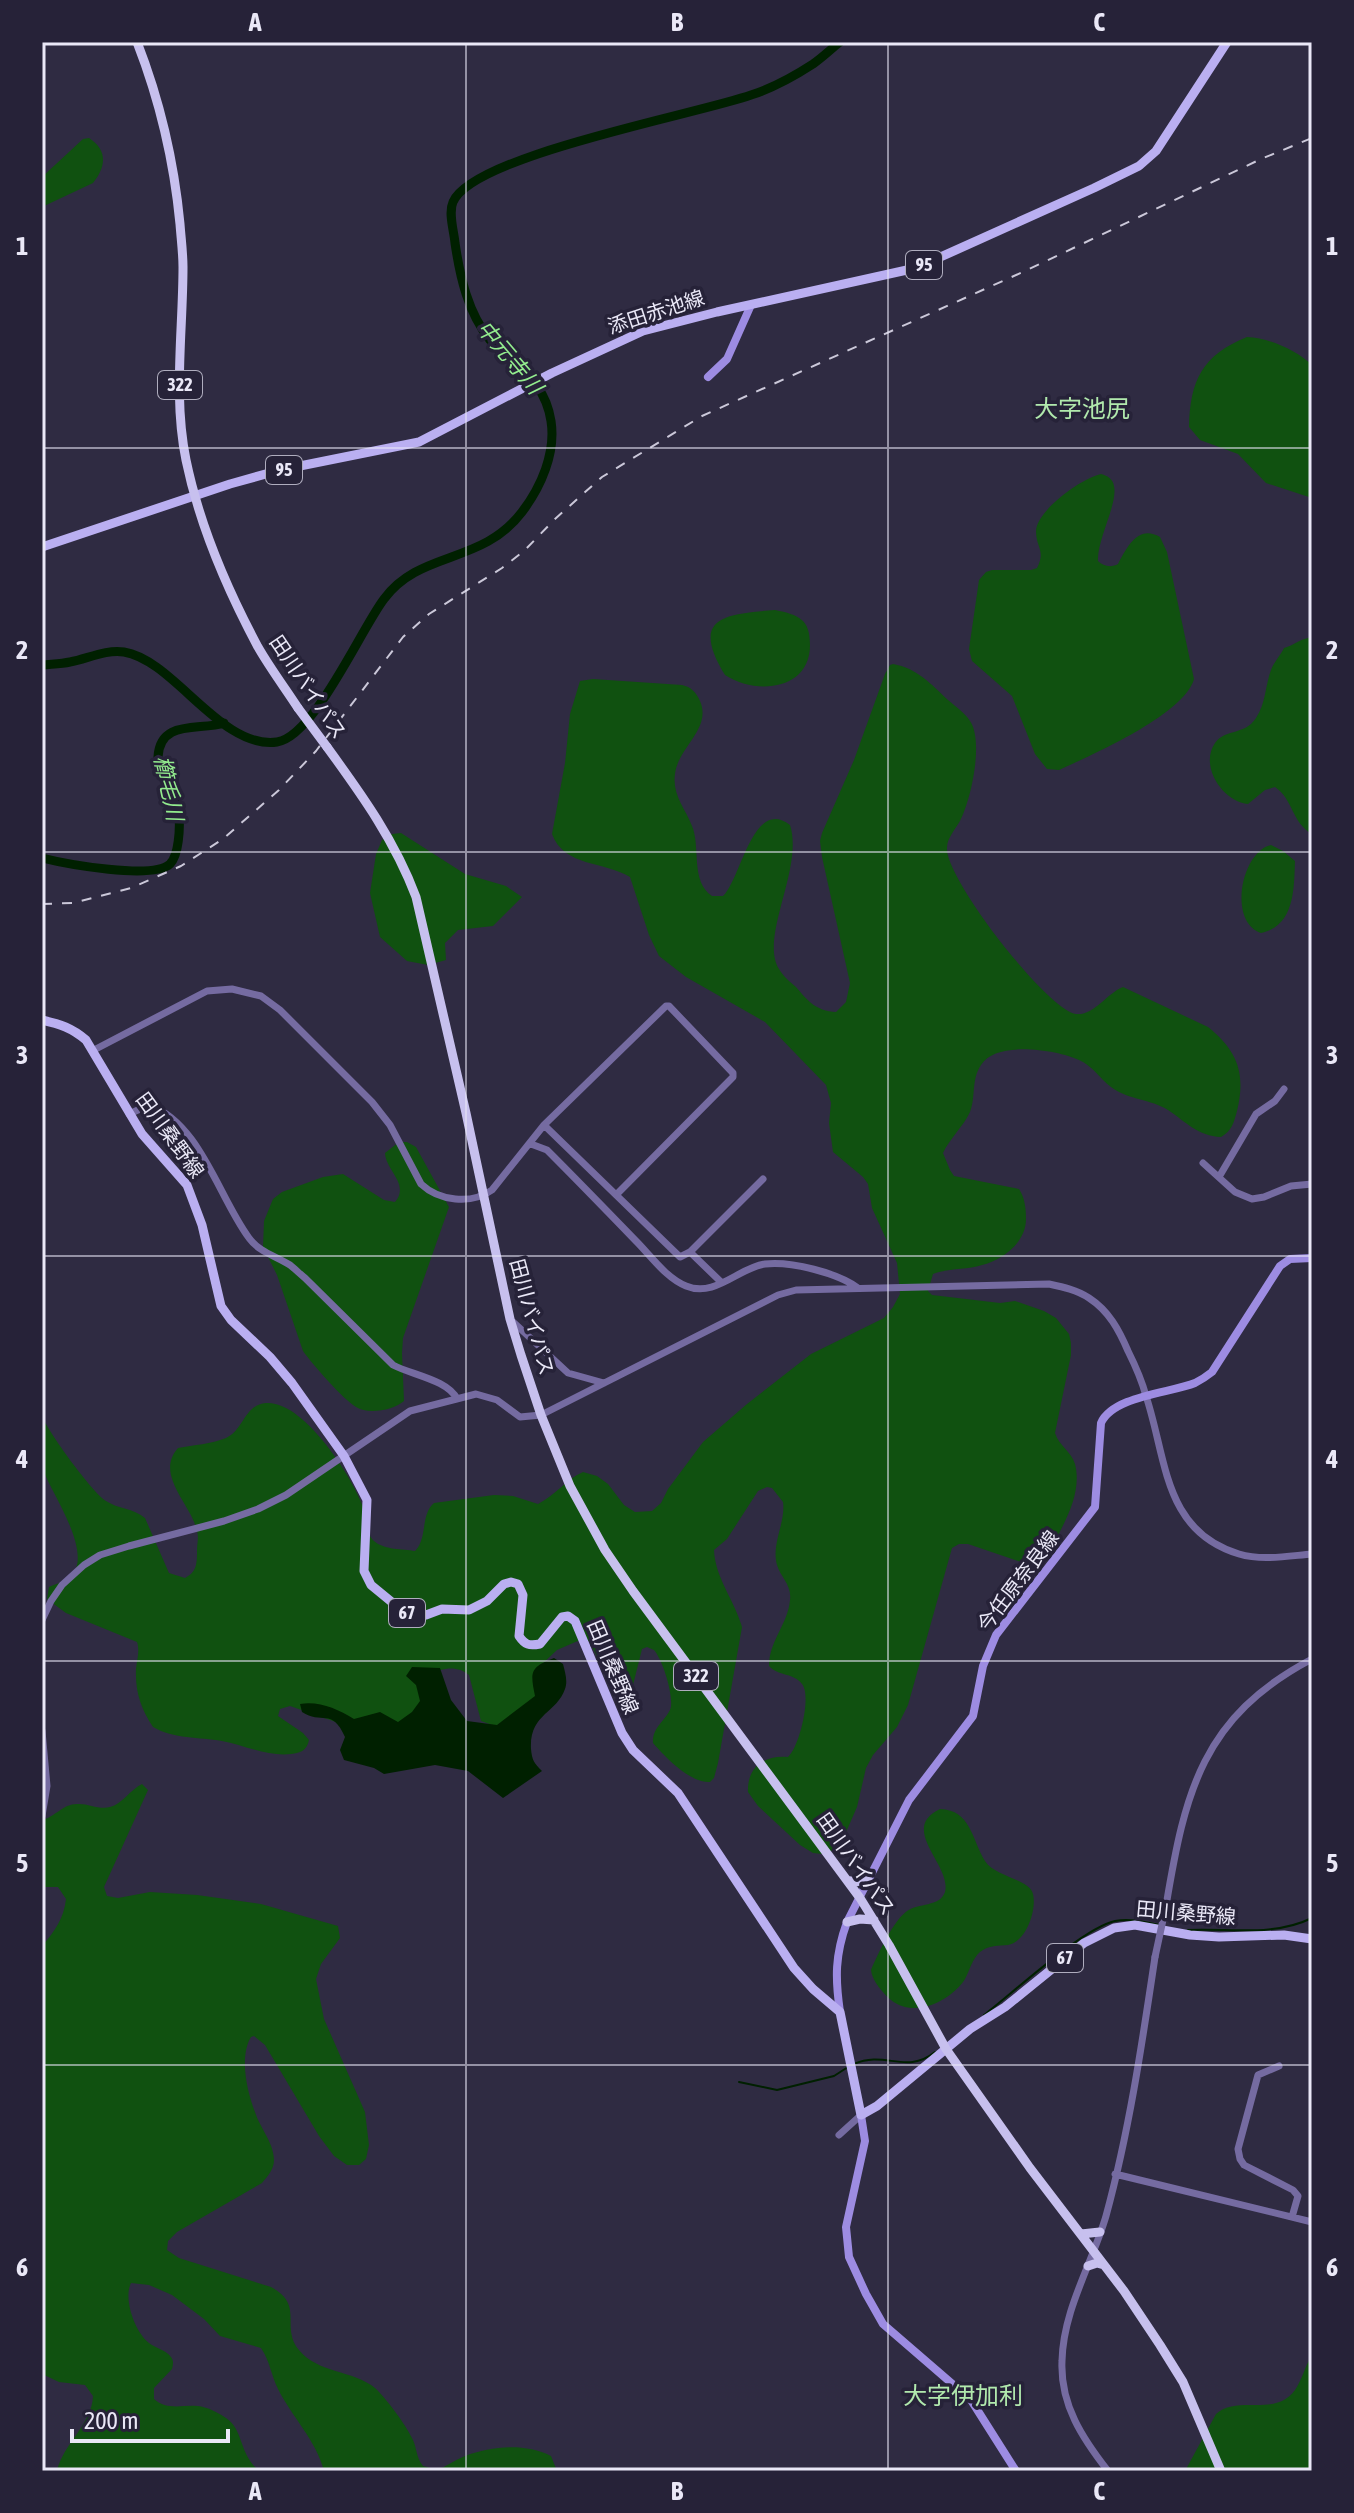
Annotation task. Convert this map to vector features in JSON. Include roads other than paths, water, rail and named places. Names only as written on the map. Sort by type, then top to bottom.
[{"type":"highway","name":"田川バイパス","points":[[137,42],[163,116],[177,197],[184,265],[179,372],[181,424],[195,494],[228,583],[258,647],[379,819],[416,897],[510,1319],[541,1415],[570,1486],[605,1550],[633,1591],[860,1898],[946,2049],[1030,2168],[1094,2250],[1183,2382],[1221,2471]]},
{"type":"highway","points":[[847,1880],[868,1879]]},
{"type":"highway","points":[[847,1922],[874,1920]]},
{"type":"highway","points":[[1081,2234],[1100,2232]]},
{"type":"highway","points":[[1088,2266],[1097,2263],[1104,2265]]},
{"type":"main road","name":"添田赤池線","points":[[42,547],[195,494],[280,470],[419,442],[552,373],[643,331],[916,268],[1139,166],[1156,151],[1227,42]]},
{"type":"main road","points":[[708,377],[727,359],[751,305]]},
{"type":"main road","name":"田川桑野線","points":[[42,1020],[62,1024],[86,1040],[142,1134],[187,1185],[202,1225],[221,1306],[292,1383],[344,1456],[367,1500],[364,1571],[371,1585],[413,1616],[442,1609],[469,1610],[487,1601],[504,1584],[518,1584],[523,1595],[519,1636],[524,1644],[531,1646],[540,1644],[562,1617],[568,1616],[575,1621],[622,1733],[633,1750],[678,1793],[776,1944],[813,1989],[840,2012]]},
{"type":"main road","name":"今任原奈良線","points":[[840,2012],[836,1967],[847,1922],[909,1800],[973,1716],[983,1666],[996,1635],[1095,1507],[1104,1416],[1146,1396],[1196,1382],[1212,1372],[1280,1266],[1290,1259],[1312,1258]]},
{"type":"main road","name":"田川桑野線","points":[[861,2115],[877,2106],[970,2029],[1005,2007],[1084,1943],[1114,1928],[1135,1925],[1190,1935],[1284,1935],[1312,1939]]},
{"type":"main road","points":[[840,2012],[865,2141],[846,2227],[849,2257],[883,2324],[971,2400],[1016,2471]]},
{"type":"street","points":[[92,1051],[207,991],[232,989],[261,996],[280,1010],[372,1102],[390,1125],[421,1184],[441,1198],[457,1199],[484,1196],[492,1190],[544,1125],[666,1006],[673,1009],[733,1073],[733,1077],[617,1194]]},
{"type":"street","points":[[1219,1177],[1256,1114],[1275,1101],[1284,1089]]},
{"type":"street","points":[[129,1114],[149,1105],[183,1128],[250,1240],[262,1251],[289,1264],[393,1365],[446,1386],[457,1399]]},
{"type":"street","points":[[544,1125],[680,1257],[690,1252],[763,1179]]},
{"type":"street","points":[[531,1144],[547,1150],[674,1279],[697,1289],[709,1289],[764,1264],[776,1264],[833,1274],[858,1288]]},
{"type":"street","points":[[1203,1163],[1240,1195],[1252,1199],[1291,1186],[1312,1184]]},
{"type":"street","points":[[690,1252],[721,1282]]},
{"type":"street","points":[[42,1620],[62,1585],[100,1555],[258,1509],[286,1495],[410,1411],[476,1394],[497,1400],[520,1417],[541,1415],[778,1295],[796,1290],[1021,1283],[1072,1289],[1105,1311],[1118,1329],[1146,1396],[1170,1491],[1181,1512],[1197,1531],[1217,1545],[1260,1558],[1312,1554]]},
{"type":"street","points":[[510,1319],[568,1373],[604,1383]]},
{"type":"street","points":[[1108,2471],[1074,2421],[1064,2384],[1062,2362],[1066,2329],[1100,2232],[1115,2174],[1141,2050],[1176,1846],[1192,1786],[1214,1744],[1245,1706],[1291,1670],[1312,1659]]},
{"type":"street","points":[[42,1731],[47,1786],[42,1816]]},
{"type":"street","points":[[1279,2066],[1258,2075],[1238,2149],[1244,2165],[1293,2190],[1298,2196],[1292,2217]]},
{"type":"street","points":[[839,2135],[861,2115]]},
{"type":"street","points":[[1115,2174],[1312,2222]]},
{"type":"waterway","name":"中元寺川","points":[[42,665],[124,652],[143,658],[236,732],[256,741],[277,742],[291,736],[321,702],[374,614],[399,583],[415,572],[489,541],[506,529],[529,502],[546,469],[552,433],[547,406],[535,384],[490,340],[476,318],[459,269],[451,217],[453,202],[469,185],[542,152],[767,89],[813,64],[840,42]]},
{"type":"waterway","name":"櫛毛川","points":[[42,858],[128,871],[161,869],[170,864],[177,848],[179,816],[158,757],[160,745],[173,732],[224,723]]},
{"type":"waterway","points":[[1188,1930],[1267,1930],[1312,1918]]},
{"type":"waterway","points":[[984,2015],[1067,1948],[1101,1926],[1126,1920],[1159,1925]]},
{"type":"waterway","points":[[854,2064],[876,2059],[914,2062],[935,2052]]},
{"type":"waterway","points":[[739,2082],[777,2090],[834,2076],[848,2067]]},
{"type":"railway","points":[[42,904],[73,903],[131,888],[181,866],[223,839],[279,790],[316,751],[403,637],[429,614],[524,551],[602,477],[702,416],[1312,138]]},
{"type":"district","name":"大字池尻","points":[[1082,409]]},
{"type":"district","name":"大字伊加利","points":[[963,2396]]}]
